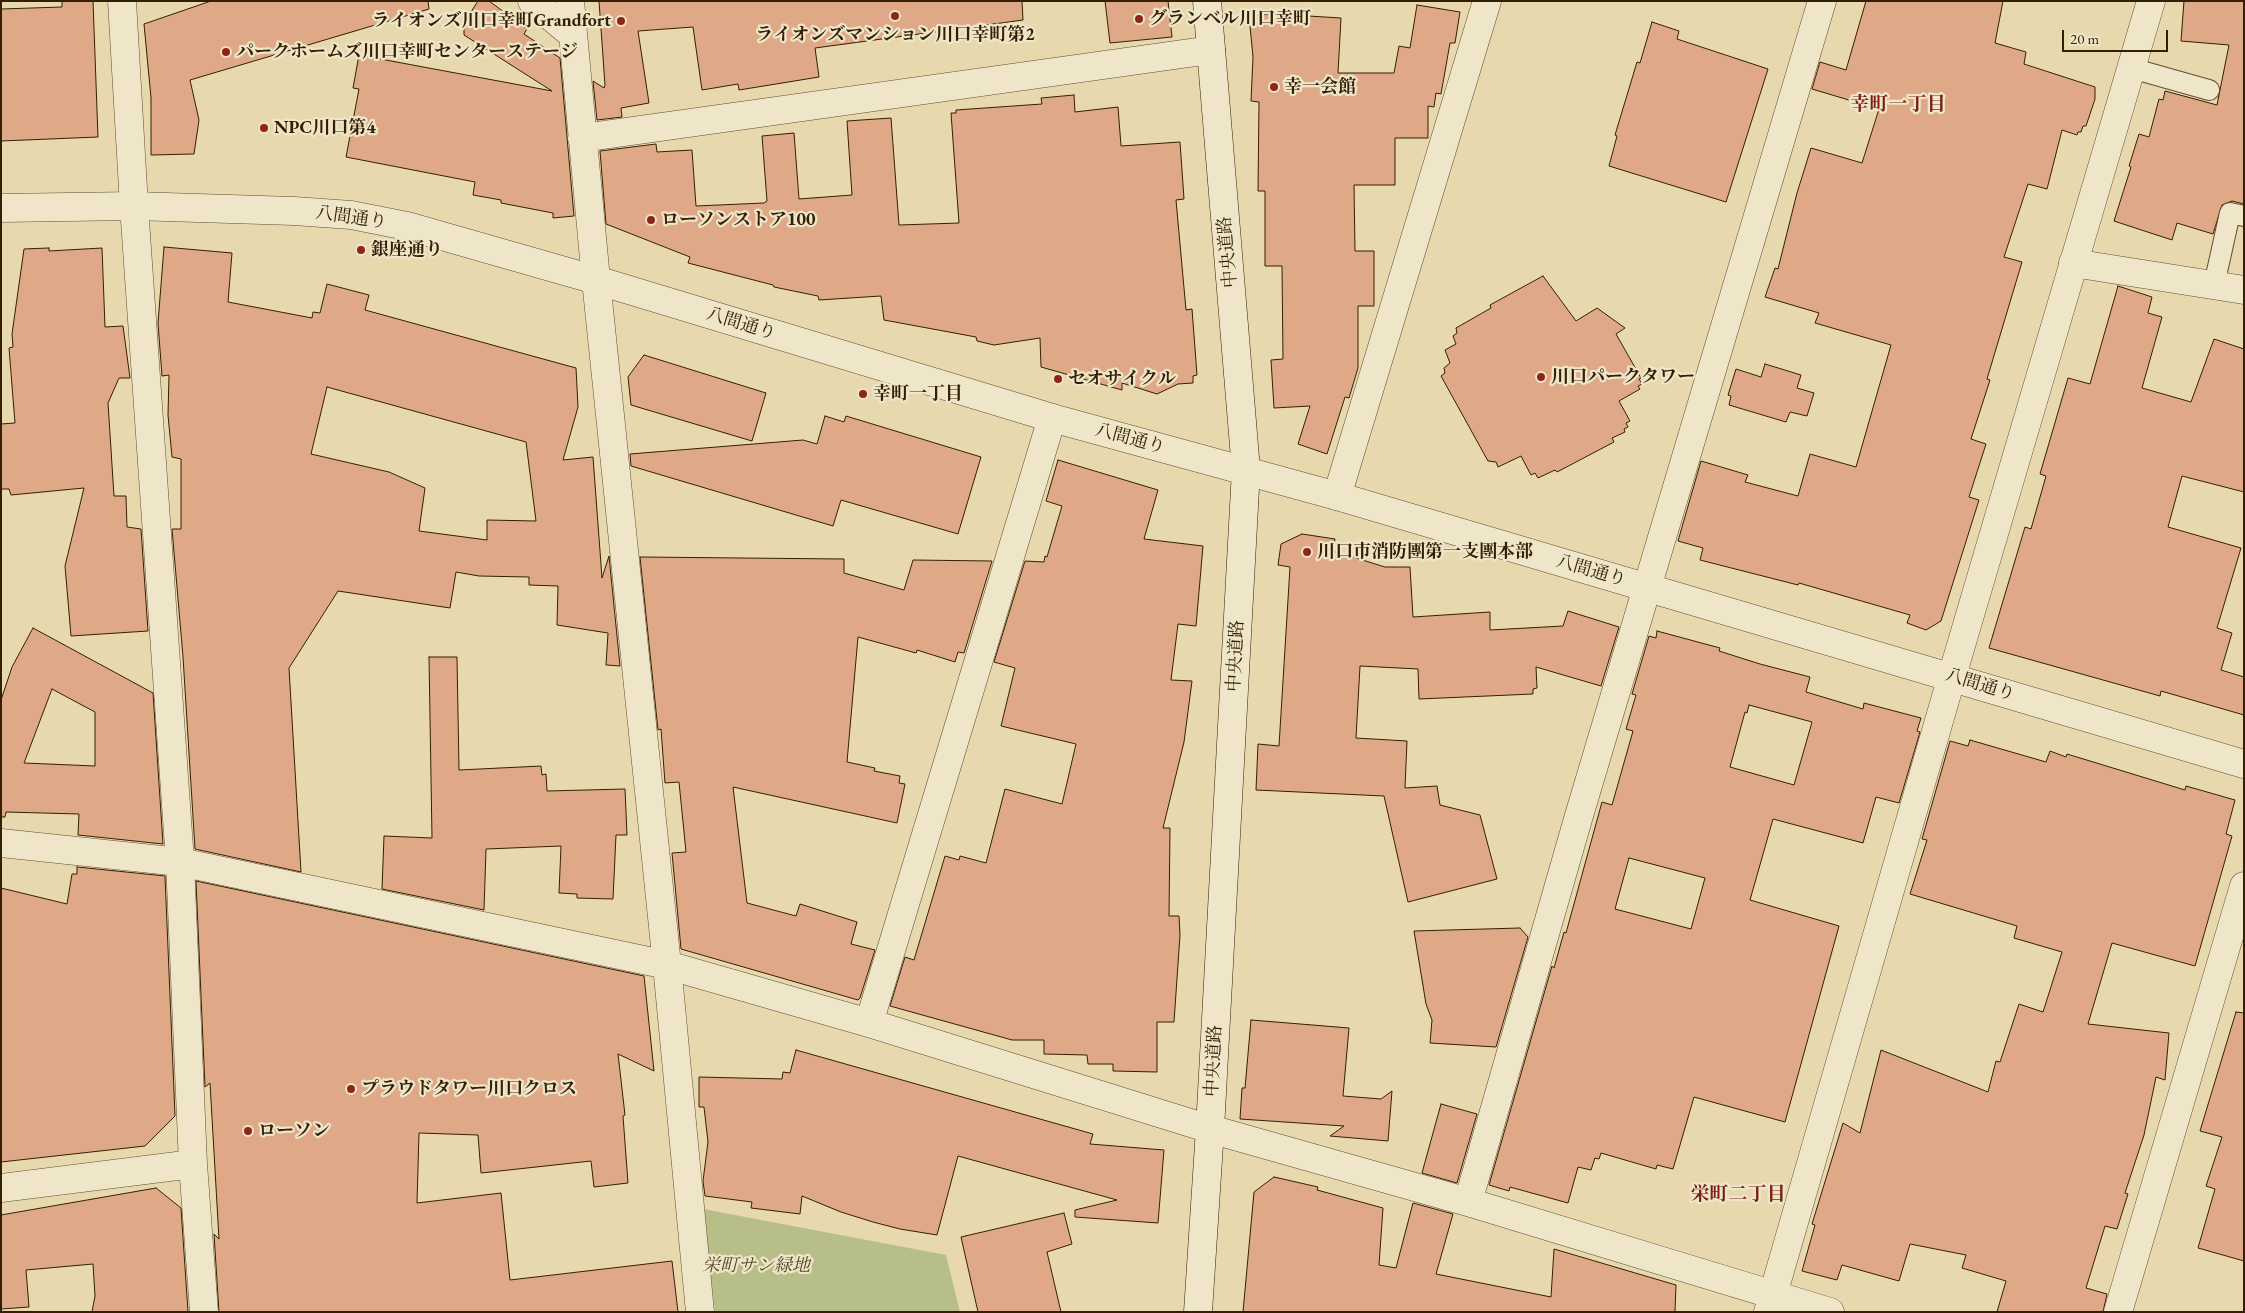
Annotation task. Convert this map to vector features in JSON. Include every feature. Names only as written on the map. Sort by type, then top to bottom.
[{"type":"street","points":[[122,1],[134,206],[180,862],[193,1164],[204,1312]]},
{"type":"street","points":[[532,1],[573,35]]},
{"type":"street","points":[[570,1],[596,280],[700,1312]]},
{"type":"street","name":"中央道路","points":[[1198,1312],[1210,1129],[1246,470],[1207,1]]},
{"type":"street","points":[[1338,496],[1487,1]]},
{"type":"street","points":[[1468,1202],[1578,819],[1822,1]]},
{"type":"street","points":[[1770,1303],[2151,1]]},
{"type":"street","points":[[582,138],[1211,50]]},
{"type":"street","name":"八間通り","points":[[1,208],[134,206],[294,211],[351,215],[407,226],[596,280],[1052,418],[1338,496],[1952,676],[2244,764]]},
{"type":"street","points":[[2073,263],[2244,290]]},
{"type":"street","points":[[869,1022],[1052,418]]},
{"type":"street","points":[[1,843],[180,862],[666,965],[869,1022],[1210,1129],[1468,1202],[1770,1303],[1830,1312]]},
{"type":"street","points":[[2118,1312],[2244,886]]},
{"type":"street","points":[[1,1188],[193,1164]]},
{"type":"lane","points":[[2131,68],[2209,90]]},
{"type":"lane","points":[[2214,285],[2230,214],[2244,216]]},
{"type":"green space","name":"栄町サン緑地","points":[[703,1209],[946,1255],[960,1312],[715,1312]]},
{"type":"building","points":[[62,1],[93,1],[98,137],[1,141],[1,9],[62,7]]},
{"type":"building","name":"パークホームズ川口幸町センターステージ","points":[[211,1],[428,1],[429,9],[190,80],[199,120],[194,154],[151,155],[151,98],[144,24]]},
{"type":"building","points":[[478,1],[489,1],[527,29],[524,34],[560,58],[574,216],[553,218],[553,213],[501,203],[501,200],[473,195],[475,182],[346,157],[359,89],[353,88],[359,55],[552,91],[464,35],[464,23]]},
{"type":"building","points":[[599,1],[1022,1],[1023,20],[815,48],[819,77],[739,90],[738,84],[702,90],[693,27],[638,31],[649,103],[621,108],[622,117],[597,120],[593,81],[604,88],[605,85]]},
{"type":"building","name":"グランベル川口幸町","points":[[1105,1],[1168,1],[1172,37],[1110,43]]},
{"type":"building","points":[[1866,1],[2003,1],[1995,43],[2026,52],[2024,64],[2095,87],[2095,99],[2086,126],[2083,126],[2081,132],[2078,132],[2077,135],[2062,130],[2047,189],[2028,184],[2004,257],[2022,262],[1987,379],[1990,380],[1971,439],[1986,444],[1969,497],[1979,500],[1941,621],[1926,630],[1907,623],[1910,615],[1799,583],[1798,585],[1700,560],[1703,548],[1678,541],[1701,461],[1748,475],[1745,482],[1798,496],[1810,454],[1856,467],[1891,345],[1815,323],[1819,313],[1765,297],[1775,268],[1778,269],[1797,193],[1811,148],[1862,163],[1879,109],[1812,89],[1820,62],[1846,70]]},
{"type":"building","points":[[2184,1],[2244,1],[2244,204],[2232,201],[2222,205],[2213,234],[2177,223],[2172,240],[2114,221],[2139,134],[2149,137],[2159,99],[2163,100],[2165,91],[2217,105],[2229,45],[2181,41]]},
{"type":"building","points":[[1417,5],[1460,12],[1455,43],[1450,43],[1441,94],[1436,93],[1434,107],[1428,106],[1428,138],[1395,138],[1395,185],[1354,185],[1355,251],[1374,251],[1374,306],[1358,306],[1358,368],[1349,398],[1345,397],[1327,454],[1298,444],[1310,406],[1274,408],[1271,360],[1283,359],[1282,266],[1265,266],[1265,191],[1258,191],[1259,102],[1251,101],[1253,57],[1249,16],[1292,12],[1292,15],[1341,18],[1338,73],[1394,73],[1399,46],[1410,48]]},
{"type":"building","points":[[1652,22],[1679,31],[1677,39],[1768,69],[1726,202],[1609,166],[1617,136],[1615,135],[1637,62],[1640,63]]},
{"type":"building","points":[[1074,95],[1075,112],[1118,107],[1121,146],[1180,142],[1184,199],[1176,200],[1186,310],[1192,309],[1197,375],[1193,376],[1193,383],[1178,384],[1157,394],[1122,383],[1122,390],[1041,367],[1040,338],[994,345],[977,341],[976,337],[884,320],[881,296],[819,300],[818,296],[774,287],[773,285],[688,263],[690,257],[606,224],[600,151],[656,144],[657,152],[692,150],[696,206],[764,203],[767,201],[762,136],[794,133],[799,199],[852,195],[847,121],[891,118],[899,225],[959,223],[951,113],[956,113],[956,110],[1042,104],[1041,98]]},
{"type":"building","points":[[164,247],[232,253],[228,302],[312,318],[313,312],[320,313],[327,284],[369,295],[365,310],[576,368],[578,407],[563,460],[593,457],[602,578],[609,556],[620,666],[606,665],[608,633],[557,625],[558,586],[529,585],[529,577],[479,576],[456,572],[450,608],[338,591],[289,668],[301,872],[195,849],[183,657],[172,529],[181,529],[181,459],[172,457],[168,415],[169,375],[162,376],[158,323]],"holes":[[[327,387],[526,442],[536,521],[487,520],[487,540],[419,531],[425,488],[389,472],[311,454]]]},
{"type":"building","points":[[49,248],[49,251],[102,248],[105,327],[123,326],[130,378],[119,378],[108,403],[114,496],[126,496],[127,527],[141,529],[148,631],[71,636],[65,566],[84,488],[11,495],[9,489],[1,489],[1,424],[15,423],[9,348],[13,347],[12,334],[24,249]]},
{"type":"building","name":"川口パークタワー","points":[[1543,276],[1576,321],[1597,308],[1625,328],[1616,334],[1641,378],[1639,379],[1642,384],[1638,386],[1640,389],[1619,401],[1630,421],[1626,423],[1628,427],[1624,429],[1625,432],[1612,438],[1614,442],[1557,472],[1555,470],[1538,478],[1535,473],[1531,475],[1521,456],[1498,467],[1496,462],[1488,461],[1441,376],[1445,373],[1444,368],[1450,363],[1445,350],[1456,344],[1453,336],[1457,333],[1456,328],[1491,308],[1490,305]]},
{"type":"building","points":[[2118,286],[2152,297],[2148,313],[2162,317],[2142,388],[2191,402],[2214,339],[2244,349],[2244,492],[2182,476],[2168,527],[2241,548],[2217,628],[2232,633],[2221,670],[2244,677],[2244,715],[2161,691],[2160,696],[1989,648],[2025,527],[2031,529],[2046,476],[2040,474],[2068,378],[2090,384]]},
{"type":"building","points":[[644,355],[766,393],[752,441],[631,405],[628,377]]},
{"type":"building","points":[[1765,364],[1801,375],[1797,388],[1814,393],[1807,416],[1790,412],[1786,422],[1729,405],[1731,396],[1728,395],[1736,369],[1761,377]]},
{"type":"building","points":[[825,416],[844,422],[846,416],[981,457],[958,534],[841,500],[833,526],[631,466],[630,454],[803,440],[817,444]]},
{"type":"building","points":[[1058,460],[1158,490],[1144,539],[1203,546],[1196,626],[1178,624],[1171,680],[1192,681],[1184,742],[1163,828],[1170,828],[1169,916],[1179,916],[1180,935],[1174,1022],[1157,1022],[1157,1072],[1113,1071],[1113,1064],[1088,1064],[1087,1055],[1044,1054],[1044,1040],[1012,1040],[890,1006],[905,957],[914,960],[945,856],[959,860],[960,856],[986,863],[1005,789],[1062,804],[1076,744],[1001,726],[1015,668],[994,662],[1025,561],[1044,562],[1045,556],[1047,557],[1062,506],[1046,501]]},
{"type":"building","points":[[1302,534],[1335,539],[1333,551],[1385,567],[1410,567],[1413,617],[1490,612],[1490,630],[1563,626],[1568,611],[1619,627],[1601,686],[1536,667],[1537,688],[1533,689],[1533,694],[1419,699],[1418,669],[1360,666],[1356,738],[1407,741],[1405,788],[1437,786],[1440,805],[1480,815],[1497,879],[1408,902],[1384,796],[1256,790],[1258,744],[1279,746],[1290,567],[1278,565],[1281,544]]},
{"type":"building","points":[[640,557],[844,559],[844,573],[904,590],[913,560],[992,561],[964,653],[958,652],[955,662],[917,650],[916,653],[858,637],[847,762],[875,768],[874,771],[900,776],[899,783],[905,784],[897,823],[733,787],[747,903],[796,916],[800,904],[857,922],[851,944],[875,950],[858,1000],[681,949],[672,853],[686,852],[679,782],[665,783],[661,729],[658,730]]},
{"type":"building","points":[[33,628],[153,693],[163,844],[78,835],[79,814],[6,812],[5,817],[1,817],[1,700],[12,667]],"holes":[[[52,689],[95,712],[95,766],[24,763]]]},
{"type":"building","points":[[1657,631],[1720,648],[1719,651],[1760,664],[1810,677],[1806,692],[1863,709],[1864,703],[1921,718],[1917,731],[1920,732],[1899,803],[1876,797],[1863,843],[1773,819],[1750,900],[1839,926],[1785,1122],[1694,1097],[1673,1169],[1657,1165],[1656,1169],[1601,1153],[1599,1159],[1595,1158],[1591,1170],[1578,1167],[1568,1203],[1510,1187],[1509,1191],[1489,1185],[1552,966],[1554,968],[1564,932],[1566,933],[1602,802],[1612,805],[1633,731],[1626,729],[1636,695],[1632,694],[1649,636],[1656,638]],"holes":[[[1749,705],[1812,722],[1794,785],[1730,767],[1745,712],[1747,713]],[[1629,858],[1705,878],[1691,929],[1615,909]]]},
{"type":"building","points":[[429,657],[457,657],[459,770],[541,766],[542,775],[546,774],[547,791],[625,789],[627,835],[616,835],[613,899],[577,898],[577,894],[559,893],[561,846],[486,849],[484,910],[382,889],[384,836],[432,838]]},
{"type":"building","points":[[1970,740],[2046,762],[2050,751],[2066,757],[2067,754],[2185,790],[2186,786],[2235,800],[2226,834],[2232,836],[2195,966],[2112,943],[2088,1024],[2169,1033],[2165,1080],[2156,1077],[2144,1135],[2125,1193],[2128,1194],[2117,1229],[2105,1226],[2086,1288],[2107,1294],[2103,1312],[1997,1312],[2006,1281],[1962,1268],[1966,1255],[1910,1244],[1899,1281],[1842,1265],[1837,1280],[1802,1271],[1815,1225],[1812,1224],[1843,1123],[1860,1133],[1881,1050],[1988,1092],[1996,1061],[2000,1062],[2019,1004],[2043,1012],[2062,952],[2014,938],[2017,926],[1910,894],[1927,840],[1922,839],[1950,741],[1968,746]]},
{"type":"building","points":[[77,867],[165,876],[175,1116],[145,1146],[1,1162],[1,888],[67,904],[72,874],[77,874]]},
{"type":"building","name":"プラウドタワー川口クロス","points":[[196,881],[644,976],[654,1071],[618,1054],[625,1115],[623,1116],[628,1183],[594,1187],[591,1161],[481,1173],[478,1135],[419,1133],[417,1203],[501,1193],[510,1280],[672,1261],[678,1312],[219,1312],[214,1234],[219,1239],[210,1083],[205,1087]]},
{"type":"building","points":[[1520,928],[1528,937],[1496,1047],[1430,1043],[1432,1020],[1426,1004],[1414,931]]},
{"type":"building","points":[[2236,1012],[2244,1013],[2244,1261],[2198,1248],[2215,1189],[2206,1186],[2222,1137],[2200,1131]]},
{"type":"building","points":[[1251,1020],[1349,1028],[1343,1096],[1381,1099],[1392,1091],[1388,1141],[1330,1136],[1344,1126],[1240,1119],[1242,1088],[1245,1088]]},
{"type":"building","points":[[796,1050],[1093,1134],[1090,1144],[1164,1150],[1158,1223],[1075,1217],[1075,1210],[1117,1200],[958,1156],[937,1235],[873,1222],[841,1212],[802,1196],[800,1214],[751,1208],[752,1202],[705,1196],[703,1181],[708,1142],[704,1107],[699,1107],[699,1077],[782,1079],[783,1072],[790,1073]]},
{"type":"building","points":[[1441,1104],[1477,1114],[1457,1183],[1422,1173]]},
{"type":"building","points":[[1274,1177],[1318,1187],[1317,1190],[1383,1208],[1379,1265],[1396,1268],[1413,1203],[1453,1214],[1436,1274],[1551,1297],[1554,1249],[1676,1285],[1675,1312],[1243,1312],[1254,1192]]},
{"type":"building","points":[[156,1188],[181,1208],[188,1312],[92,1312],[95,1296],[93,1264],[26,1270],[29,1307],[1,1309],[1,1215]]},
{"type":"building","points":[[1064,1213],[1072,1244],[1047,1252],[1061,1312],[978,1312],[961,1237]]},
{"type":"place","name":"ライオンズマンション川口幸町第2","points":[[895,16]]},
{"type":"place","name":"グランベル川口幸町","points":[[1139,19]]},
{"type":"place","name":"ライオンズ川口幸町Grandfort","points":[[621,21]]},
{"type":"place","name":"パークホームズ川口幸町センターステージ","points":[[226,52]]},
{"type":"place","name":"幸一会館","points":[[1274,87]]},
{"type":"place","name":"NPC川口第4","points":[[264,128]]},
{"type":"place","name":"ローソンストア100","points":[[651,220]]},
{"type":"place","name":"銀座通り","points":[[361,250]]},
{"type":"place","name":"川口パークタワー","points":[[1541,377]]},
{"type":"place","name":"セオサイクル","points":[[1058,379]]},
{"type":"place","name":"幸町一丁目","points":[[863,394]]},
{"type":"place","name":"川口市消防團第一支團本部","points":[[1307,552]]},
{"type":"place","name":"プラウドタワー川口クロス","points":[[351,1089]]},
{"type":"place","name":"ローソン","points":[[248,1131]]},
{"type":"district","name":"幸町一丁目","points":[[1898,105]]},
{"type":"district","name":"栄町二丁目","points":[[1738,1195]]}]
